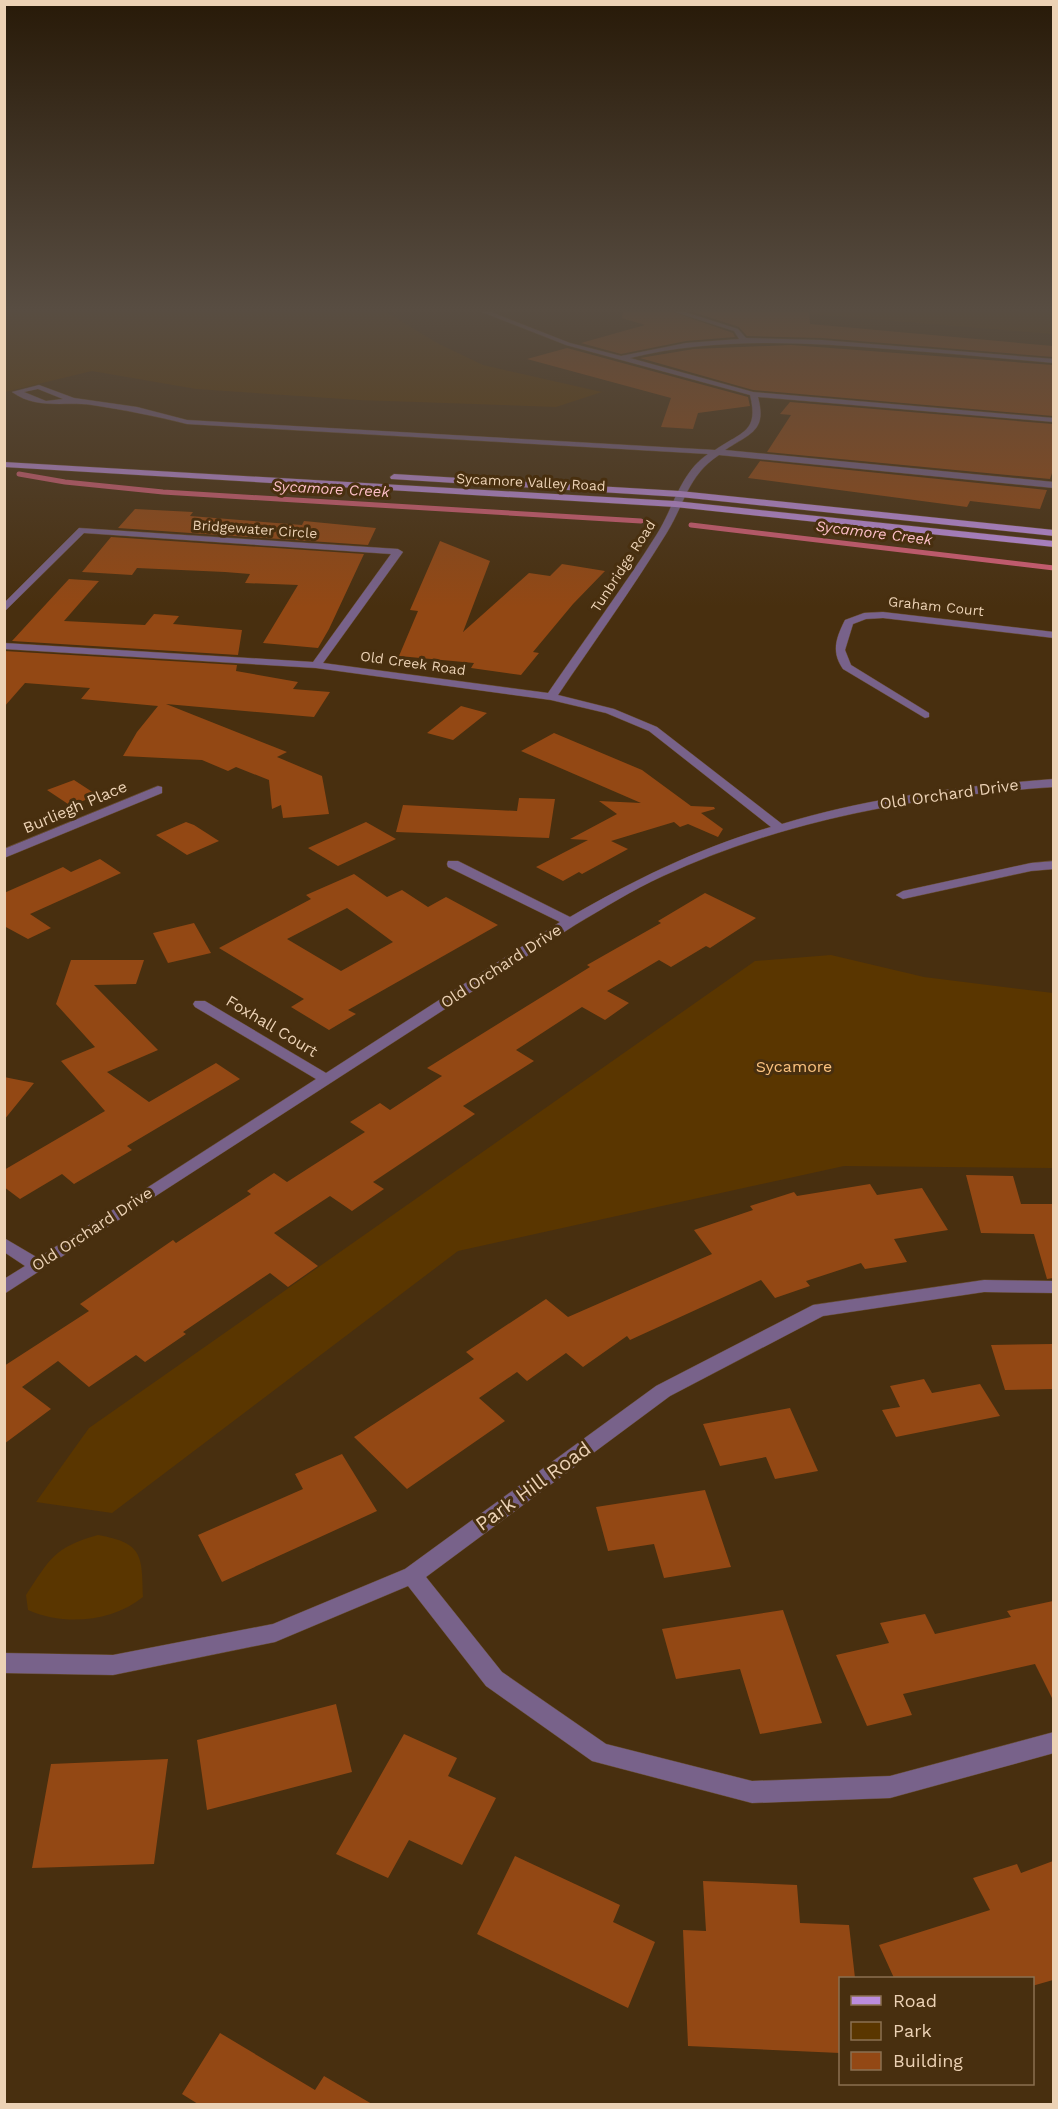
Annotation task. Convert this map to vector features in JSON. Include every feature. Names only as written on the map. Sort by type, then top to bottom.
[{"type":"main road","name":"Sycamore Valley Road","points":[[4,454],[680,494],[1053,532]]},
{"type":"main road","name":"Sycamore Valley Road","points":[[4,464],[675,504],[1053,544]]},
{"type":"street","points":[[142,410],[187,422],[748,454],[1053,485]]},
{"type":"street","name":"Tunbridge Road","points":[[551,697],[663,532],[680,494],[700,463],[750,430],[757,422],[757,410]]},
{"type":"street","points":[[942,410],[1053,420]]},
{"type":"street","name":"Bridgewater Circle","points":[[4,609],[82,530],[398,552],[316,665]]},
{"type":"street","name":"Graham Court","points":[[925,715],[847,667],[840,658],[838,650],[849,622],[864,616],[883,615],[1053,634]]},
{"type":"street","name":"Old Creek Road","points":[[4,646],[316,665],[551,697],[610,711],[653,729],[778,827]]},
{"type":"street","name":"Old Orchard Drive","points":[[4,1288],[570,922],[660,872],[778,827],[853,808],[927,795],[1053,783]]},
{"type":"street","name":"Burliegh Place","points":[[4,854],[158,790]]},
{"type":"street","points":[[453,864],[570,922]]},
{"type":"street","points":[[903,895],[1022,868],[1053,865]]},
{"type":"street","name":"Foxhall Court","points":[[200,1004],[326,1079]]},
{"type":"street","points":[[4,1244],[37,1265]]},
{"type":"street","name":"Park Hill Road","points":[[4,1663],[113,1665],[275,1633],[412,1575],[663,1391],[819,1310],[984,1286],[1053,1287]]},
{"type":"street","points":[[412,1575],[494,1679],[600,1753],[752,1792],[890,1786],[1053,1742]]},
{"type":"green space","name":"Sycamore","points":[[831,955],[924,977],[1053,993],[1053,1168],[844,1166],[458,1251],[112,1513],[36,1502],[89,1428],[755,961]]},
{"type":"green space","points":[[98,1535],[124,1542],[137,1553],[142,1571],[143,1597],[117,1612],[87,1619],[57,1618],[28,1610],[26,1595],[54,1556],[72,1544]]},
{"type":"building","points":[[667,410],[717,410],[698,413],[693,429],[661,427]]},
{"type":"building","points":[[783,410],[891,410],[1053,424],[1053,470],[1050,479],[767,452],[791,415],[780,414]]},
{"type":"building","points":[[989,410],[1053,410],[1053,416]]},
{"type":"building","points":[[760,461],[1047,490],[1040,509],[970,501],[967,507],[748,478]]},
{"type":"building","points":[[135,509],[193,512],[190,516],[302,525],[304,521],[376,528],[368,545],[118,528]]},
{"type":"building","points":[[111,537],[364,554],[318,648],[263,643],[298,585],[245,583],[250,574],[225,572],[137,568],[132,575],[82,572]]},
{"type":"building","points":[[440,541],[490,561],[463,632],[529,573],[550,576],[562,564],[605,571],[573,604],[533,652],[539,653],[521,675],[471,668],[474,663],[399,656],[418,611],[410,610]]},
{"type":"building","points":[[69,579],[99,581],[64,621],[145,625],[154,614],[179,616],[173,624],[242,630],[238,655],[12,641]]},
{"type":"building","points":[[4,651],[237,665],[236,671],[298,682],[293,689],[330,692],[314,717],[166,704],[287,752],[277,757],[322,776],[329,814],[283,818],[281,805],[272,809],[269,780],[236,767],[228,771],[202,760],[123,756],[137,732],[158,706],[81,699],[90,688],[25,683],[4,707]]},
{"type":"building","points":[[461,706],[487,713],[453,740],[427,733]]},
{"type":"building","points":[[554,733],[642,770],[691,806],[714,807],[715,809],[701,813],[723,829],[718,837],[688,824],[680,827],[674,822],[611,841],[628,849],[582,874],[579,872],[563,881],[536,867],[588,840],[570,839],[617,814],[599,801],[641,803],[521,751]]},
{"type":"building","points":[[74,780],[97,795],[71,806],[47,790]]},
{"type":"building","points":[[519,798],[555,799],[549,838],[396,832],[403,805],[517,811]]},
{"type":"building","points":[[186,822],[219,841],[187,855],[156,835]]},
{"type":"building","points":[[366,822],[396,839],[338,866],[308,848]]},
{"type":"building","points":[[100,859],[121,873],[30,914],[51,928],[28,939],[4,926],[4,893],[63,867],[71,872]]},
{"type":"building","points":[[354,874],[387,897],[402,890],[428,907],[446,897],[498,925],[348,1010],[356,1014],[329,1030],[291,1007],[304,999],[219,948],[311,899],[306,895]],"holes":[[[347,908],[393,942],[341,971],[287,939]]]},
{"type":"building","points":[[705,893],[756,918],[710,948],[706,946],[671,967],[659,960],[607,991],[629,1003],[605,1020],[582,1007],[516,1050],[534,1061],[463,1106],[475,1114],[373,1182],[384,1189],[352,1211],[330,1196],[274,1233],[318,1266],[288,1287],[270,1273],[183,1332],[186,1334],[145,1362],[136,1355],[89,1387],[58,1361],[22,1387],[51,1409],[4,1444],[4,1366],[89,1311],[80,1304],[173,1240],[176,1243],[251,1194],[247,1191],[274,1173],[287,1182],[365,1132],[350,1122],[380,1103],[390,1110],[442,1076],[427,1068],[590,967],[587,965],[661,923],[658,921]]},
{"type":"building","points":[[194,923],[211,953],[168,963],[153,933]]},
{"type":"building","points":[[71,960],[144,960],[136,984],[94,985],[158,1050],[107,1072],[149,1102],[216,1063],[240,1079],[127,1146],[132,1150],[74,1184],[62,1174],[20,1199],[4,1187],[4,1170],[105,1111],[61,1061],[95,1047],[56,1004]]},
{"type":"building","points":[[4,1077],[34,1083],[4,1120]]},
{"type":"building","points":[[966,1175],[1013,1176],[1021,1204],[1053,1204],[1053,1278],[1047,1279],[1034,1234],[981,1233]]},
{"type":"building","points":[[870,1184],[877,1195],[922,1188],[948,1230],[894,1239],[907,1262],[865,1269],[861,1263],[806,1281],[810,1286],[775,1298],[761,1280],[630,1340],[627,1336],[583,1367],[566,1353],[527,1381],[517,1372],[479,1398],[505,1421],[407,1489],[354,1437],[474,1359],[466,1352],[546,1299],[568,1317],[712,1254],[694,1230],[753,1210],[750,1206],[794,1192],[797,1196]]},
{"type":"building","points":[[1053,1344],[1053,1389],[1005,1390],[991,1345]]},
{"type":"building","points":[[924,1379],[932,1393],[980,1384],[1000,1416],[896,1437],[882,1410],[900,1407],[890,1386]]},
{"type":"building","points":[[790,1408],[818,1471],[775,1479],[766,1457],[720,1466],[703,1424]]},
{"type":"building","points":[[342,1454],[377,1511],[222,1582],[198,1535],[303,1489],[295,1474]]},
{"type":"building","points":[[705,1490],[731,1567],[664,1578],[654,1544],[608,1551],[596,1507]]},
{"type":"building","points":[[1053,1601],[1053,1700],[1035,1664],[903,1694],[912,1715],[867,1726],[836,1655],[889,1643],[880,1623],[925,1614],[935,1634],[1011,1617],[1007,1611]]},
{"type":"building","points":[[783,1610],[822,1723],[760,1734],[740,1669],[676,1679],[662,1629]]},
{"type":"building","points":[[336,1704],[352,1772],[207,1810],[197,1740]]},
{"type":"building","points":[[404,1734],[457,1758],[448,1776],[496,1798],[462,1865],[409,1840],[388,1878],[336,1854]]},
{"type":"building","points":[[168,1759],[154,1864],[32,1868],[51,1764]]},
{"type":"building","points":[[515,1856],[620,1905],[613,1922],[655,1942],[628,2008],[477,1934]]},
{"type":"building","points":[[1053,1861],[1053,1980],[1034,1985],[1034,1977],[894,1977],[879,1945],[990,1910],[973,1878],[1017,1864],[1021,1873]]},
{"type":"building","points":[[703,1881],[797,1885],[800,1923],[849,1925],[855,1977],[839,1977],[839,2053],[688,2046],[683,1930],[706,1931]]},
{"type":"building","points":[[220,2033],[315,2090],[324,2076],[372,2104],[198,2104],[182,2094]]},
{"type":"waterway","name":"Sycamore Creek","points":[[19,474],[65,482],[163,492],[641,521]]},
{"type":"waterway","name":"Sycamore Creek","points":[[691,525],[1054,568]]}]
